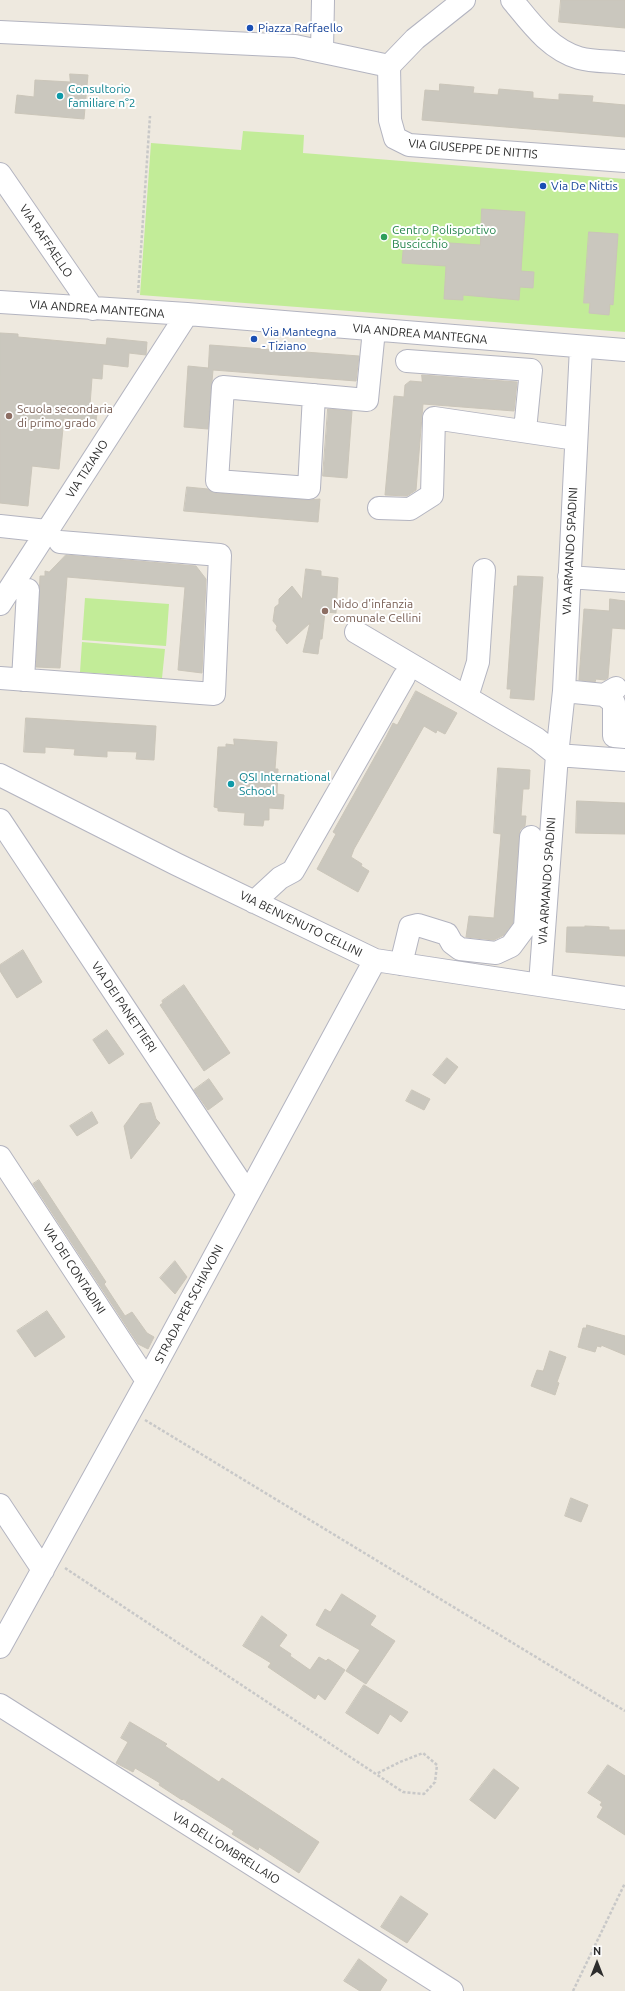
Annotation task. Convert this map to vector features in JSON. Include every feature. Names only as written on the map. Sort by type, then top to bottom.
[{"type":"street","points":[[322,51],[323,0]]},
{"type":"street","points":[[0,32],[295,46],[389,66],[415,39],[464,0]]},
{"type":"street","points":[[512,0],[544,37],[560,51],[580,59],[625,62]]},
{"type":"street","name":"VIA GIUSEPPE DE NITTIS","points":[[389,66],[390,120],[395,138],[409,145],[625,161]]},
{"type":"street","name":"VIA RAFFAELLO","points":[[0,174],[93,309]]},
{"type":"street","name":"VIA ANDREA MANTEGNA","points":[[0,302],[187,314],[625,350]]},
{"type":"street","name":"VIA TIZIANO","points":[[0,604],[53,536],[187,314]]},
{"type":"street","points":[[314,395],[309,488],[217,481],[223,387],[314,395],[367,400],[374,330]]},
{"type":"street","name":"VIA ARMANDO SPADINI","points":[[540,984],[557,755],[564,691],[581,347]]},
{"type":"street","points":[[407,361],[531,370],[525,430]]},
{"type":"street","points":[[379,508],[410,509],[432,495],[434,418],[525,430],[576,439]]},
{"type":"street","points":[[0,526],[53,536],[220,555],[214,694],[0,678]]},
{"type":"street","points":[[467,697],[478,662],[484,570]]},
{"type":"street","points":[[569,577],[625,581]]},
{"type":"street","points":[[23,680],[28,590]]},
{"type":"street","points":[[356,632],[537,739],[557,755],[625,760]]},
{"type":"street","points":[[254,902],[280,878],[293,871],[404,677]]},
{"type":"street","points":[[564,691],[610,691],[614,703],[614,736],[625,737]]},
{"type":"street","name":"VIA BENVENUTO CELLINI","points":[[0,775],[254,902],[375,960],[625,998]]},
{"type":"street","name":"VIA DEI PANETTIERI","points":[[0,820],[248,1194]]},
{"type":"street","points":[[401,964],[410,927],[418,925],[447,934],[452,943],[460,949],[496,953],[511,946],[525,927],[531,837]]},
{"type":"street","name":"STRADA PER SCHIAVONI","points":[[0,1647],[131,1411],[375,960]]},
{"type":"street","name":"VIA DEI CONTADINI","points":[[0,1157],[147,1380]]},
{"type":"street","points":[[0,1505],[47,1564]]},
{"type":"street","name":"VIA DELL'OMBRELLAIO","points":[[0,1705],[452,1991]]},
{"type":"path","points":[[138,296],[150,116]]},
{"type":"path","points":[[131,1411],[625,1711]]},
{"type":"path","points":[[47,1564],[403,1792],[424,1794],[435,1782],[437,1765],[423,1754],[400,1762],[376,1774]]},
{"type":"path","points":[[573,1991],[625,1883]]},
{"type":"green space","name":"Centro Polisportivo Buscicchio","points":[[243,131],[304,135],[303,153],[625,179],[625,332],[140,295],[151,143],[241,150]]},
{"type":"green space","points":[[85,598],[169,604],[166,646],[82,640]]},
{"type":"green space","points":[[82,642],[165,649],[162,678],[80,672]]},
{"type":"building","points":[[561,0],[625,0],[625,28],[559,22]]},
{"type":"building","name":"Consultorio familiare n°2","points":[[70,74],[88,75],[84,119],[15,113],[17,95],[34,97],[35,80],[70,82]]},
{"type":"building","points":[[440,84],[474,87],[473,93],[498,95],[499,89],[533,92],[533,98],[559,100],[559,94],[593,96],[592,102],[625,105],[625,137],[422,120],[425,90],[439,91]]},
{"type":"building","points":[[482,209],[525,212],[521,271],[534,272],[533,288],[520,287],[519,300],[463,295],[463,300],[444,299],[446,266],[402,263],[404,240],[480,245]]},
{"type":"building","points":[[589,232],[618,234],[613,305],[610,304],[609,315],[589,313],[590,303],[584,303]]},
{"type":"building","name":"Scuola secondaria di primo grado","points":[[0,333],[18,334],[18,337],[106,345],[107,338],[147,342],[146,355],[129,353],[128,367],[103,364],[102,379],[92,378],[90,405],[98,406],[96,421],[64,418],[59,469],[32,466],[28,506],[0,503]]},
{"type":"building","points":[[210,345],[359,356],[356,381],[213,370],[208,429],[184,427],[188,366],[208,368]]},
{"type":"building","points":[[422,375],[517,382],[514,411],[423,404],[416,490],[407,496],[385,495],[394,396],[404,397],[405,385],[410,381],[422,382]]},
{"type":"building","points":[[328,409],[352,411],[347,478],[323,476]]},
{"type":"building","points":[[187,487],[208,489],[216,493],[308,500],[320,499],[318,522],[184,511]]},
{"type":"building","points":[[66,555],[196,566],[206,579],[202,673],[178,670],[185,587],[67,577],[60,668],[36,667],[40,576],[45,576],[45,571],[49,572]]},
{"type":"building","name":"Nido d'infanzia comunale Cellini","points":[[306,569],[321,571],[321,576],[338,578],[336,613],[325,612],[322,639],[320,639],[318,654],[303,652],[310,623],[287,644],[276,630],[277,626],[273,621],[275,607],[279,604],[279,599],[292,586],[302,599]]},
{"type":"building","points":[[518,576],[543,577],[534,700],[510,698],[511,689],[507,689],[514,586],[517,586]]},
{"type":"building","points":[[610,599],[625,601],[625,629],[612,628],[608,678],[605,680],[596,679],[595,682],[579,680],[584,609],[609,611]]},
{"type":"building","points":[[416,691],[457,713],[445,734],[437,730],[436,733],[424,726],[354,849],[351,857],[362,864],[361,866],[369,871],[358,892],[317,869],[336,834],[333,832],[393,723],[397,725]]},
{"type":"building","points":[[26,718],[156,726],[154,760],[136,759],[137,752],[107,751],[107,757],[74,755],[75,749],[45,747],[45,753],[24,752]]},
{"type":"building","name":"QSI International School","points":[[234,739],[277,742],[275,769],[278,769],[277,794],[284,795],[283,809],[269,808],[269,820],[264,820],[263,826],[244,825],[245,813],[218,811],[218,808],[214,807],[218,747],[226,747],[226,744],[234,745]]},
{"type":"building","points":[[498,768],[530,770],[529,789],[523,789],[521,816],[526,816],[525,826],[520,830],[519,836],[513,923],[504,935],[494,940],[466,937],[469,916],[494,918],[501,834],[494,833]]},
{"type":"building","points":[[577,801],[625,803],[625,834],[576,833]]},
{"type":"building","points":[[567,927],[609,927],[609,930],[625,930],[625,956],[566,952]]},
{"type":"building","points":[[23,950],[42,982],[17,998],[0,971],[0,965]]},
{"type":"building","points":[[184,985],[230,1053],[204,1071],[160,1005],[163,1003],[162,1001]]},
{"type":"building","points":[[107,1030],[124,1054],[109,1064],[93,1040]]},
{"type":"building","points":[[447,1058],[458,1067],[445,1084],[433,1075]]},
{"type":"building","points":[[209,1079],[223,1099],[208,1110],[194,1090]]},
{"type":"building","points":[[412,1090],[430,1099],[424,1110],[406,1101]]},
{"type":"building","points":[[151,1103],[156,1119],[160,1123],[131,1159],[124,1126],[140,1104]]},
{"type":"building","points":[[92,1112],[98,1123],[77,1136],[70,1126]]},
{"type":"building","points":[[39,1180],[106,1282],[104,1284],[125,1316],[132,1312],[147,1333],[154,1337],[148,1349],[138,1344],[33,1184]]},
{"type":"building","points":[[175,1261],[187,1277],[175,1294],[160,1278]]},
{"type":"building","points":[[47,1311],[65,1337],[35,1357],[17,1331]]},
{"type":"building","points":[[587,1325],[625,1336],[625,1355],[601,1345],[601,1347],[597,1346],[595,1352],[578,1347],[583,1328],[586,1328]]},
{"type":"building","points":[[550,1351],[566,1357],[557,1382],[559,1383],[555,1395],[531,1386],[537,1370],[543,1371]]},
{"type":"building","points":[[571,1498],[588,1505],[581,1522],[565,1516]]},
{"type":"building","points":[[342,1594],[376,1616],[370,1625],[395,1641],[366,1684],[346,1671],[360,1650],[316,1625],[325,1609],[330,1612]]},
{"type":"building","points":[[262,1616],[287,1635],[279,1646],[310,1670],[319,1657],[326,1661],[328,1659],[345,1670],[325,1700],[318,1694],[315,1699],[268,1667],[271,1663],[243,1646]]},
{"type":"building","points":[[364,1685],[408,1712],[401,1722],[390,1714],[378,1734],[346,1713]]},
{"type":"building","points":[[130,1722],[167,1744],[165,1746],[219,1782],[222,1778],[319,1842],[299,1873],[259,1847],[258,1850],[232,1834],[234,1831],[183,1799],[182,1800],[159,1785],[160,1783],[135,1768],[133,1772],[116,1763],[128,1742],[121,1738]]},
{"type":"building","points":[[608,1765],[625,1776],[625,1835],[597,1817],[603,1807],[600,1805],[602,1802],[588,1793]]},
{"type":"building","points":[[494,1769],[519,1788],[495,1819],[470,1800]]},
{"type":"building","points":[[401,1896],[428,1914],[407,1943],[381,1927]]},
{"type":"building","points":[[359,1959],[387,1980],[380,1991],[360,1991],[344,1981]]},
{"type":"place","name":"Piazza Raffaello","points":[[250,28]]},
{"type":"place","name":"Consultorio familiare n°2","points":[[60,96]]},
{"type":"place","name":"Via De Nittis","points":[[543,186]]},
{"type":"place","name":"Centro Polisportivo Buscicchio","points":[[384,237]]},
{"type":"place","name":"Via Mantegna - Tiziano","points":[[254,339]]},
{"type":"place","name":"Scuola secondaria di primo grado","points":[[9,416]]},
{"type":"place","name":"Nido d'infanzia comunale Cellini","points":[[325,611]]},
{"type":"place","name":"QSI International School","points":[[231,784]]}]
